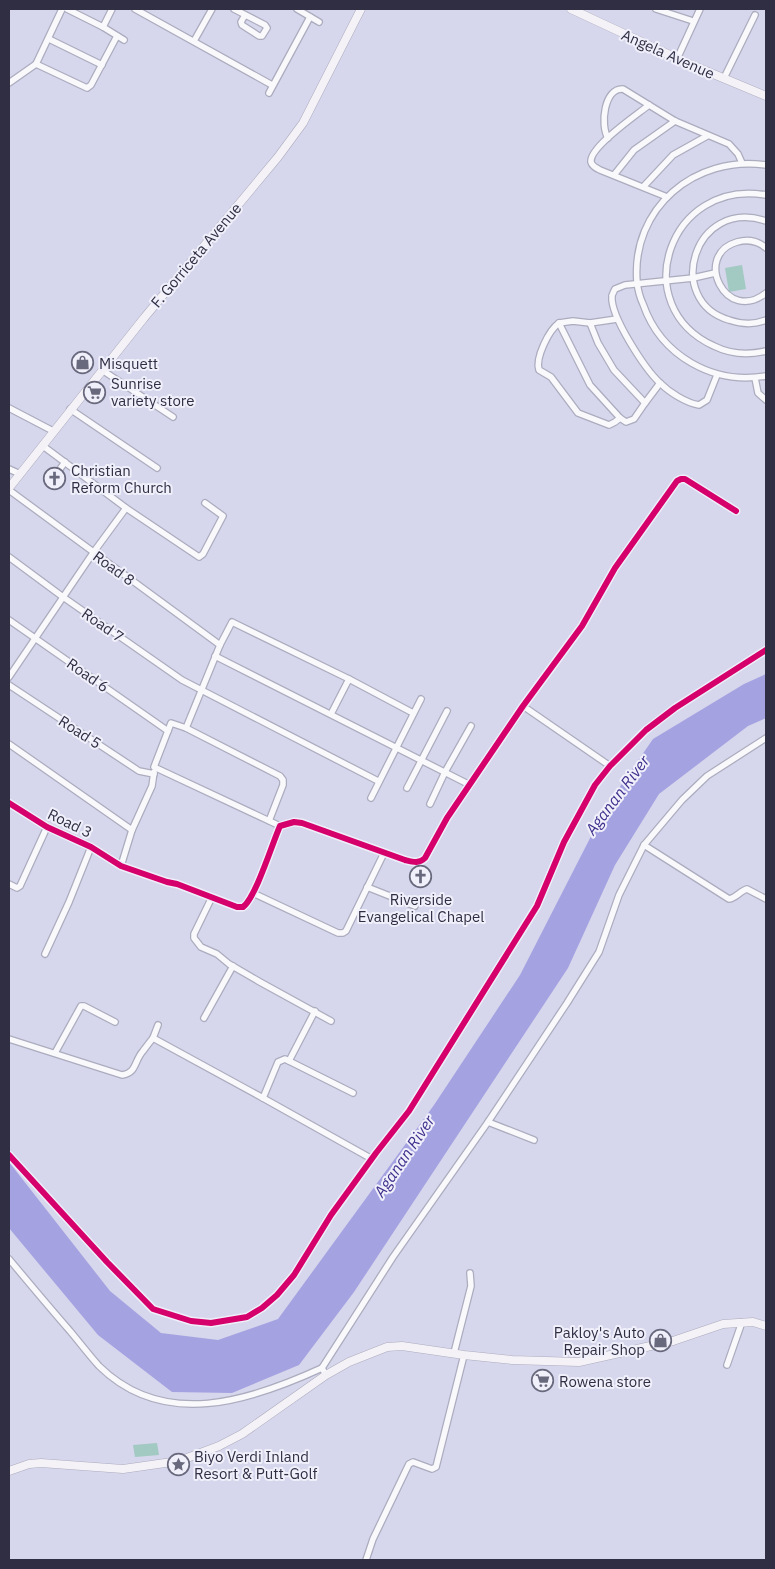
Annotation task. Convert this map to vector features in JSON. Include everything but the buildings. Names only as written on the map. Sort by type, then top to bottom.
[{"type":"main road","name":"F. Gorriceta Avenue","points":[[9,489],[70,409],[278,157],[303,123],[361,9]]},
{"type":"main road","name":"Angela Avenue","points":[[571,9],[677,59],[766,96]]},
{"type":"main road","points":[[9,1471],[29,1464],[41,1463],[123,1469],[179,1462],[219,1446],[242,1434],[324,1371],[386,1347],[402,1346],[464,1356],[512,1360],[580,1362],[673,1340],[723,1324],[753,1322],[766,1326]]},
{"type":"street","points":[[9,83],[36,64],[62,9]]},
{"type":"street","points":[[67,9],[124,40]]},
{"type":"street","points":[[103,27],[112,9]]},
{"type":"street","points":[[135,9],[272,85]]},
{"type":"street","points":[[194,41],[212,9]]},
{"type":"street","points":[[234,9],[245,15]]},
{"type":"street","points":[[296,9],[319,22]]},
{"type":"street","points":[[656,9],[694,21]]},
{"type":"street","points":[[677,59],[700,9]]},
{"type":"street","points":[[724,78],[755,15]]},
{"type":"street","points":[[269,93],[310,17]]},
{"type":"street","points":[[36,64],[87,88],[91,85],[117,36]]},
{"type":"street","points":[[49,39],[102,65]]},
{"type":"street","points":[[608,138],[603,122],[606,105],[617,90],[623,89],[675,121],[729,144],[738,154],[742,163]]},
{"type":"street","points":[[649,105],[608,138],[592,156],[591,163],[595,168],[644,186],[667,197]]},
{"type":"street","points":[[614,175],[634,150],[675,121]]},
{"type":"street","points":[[644,186],[673,156],[707,136]]},
{"type":"street","points":[[766,165],[742,163],[724,165],[698,174],[686,181],[667,197],[656,211],[642,239],[637,283],[646,313],[660,338],[682,358],[694,366],[717,375],[738,378],[766,376]]},
{"type":"street","points":[[766,195],[748,193],[730,195],[713,201],[698,210],[685,222],[675,237],[668,259],[666,280],[676,311],[694,334],[720,349],[749,354],[766,351]]},
{"type":"street","points":[[766,221],[745,217],[735,218],[717,226],[709,232],[697,248],[692,268],[696,291],[712,312],[724,319],[737,323],[750,324],[766,320]]},
{"type":"street","points":[[766,248],[756,242],[734,243],[722,252],[715,273],[720,288],[732,298],[747,301],[755,300],[766,293]]},
{"type":"street","points":[[715,273],[693,278],[625,285],[615,289],[612,295],[617,319],[642,361],[660,383],[678,396],[699,405],[707,400],[717,375]]},
{"type":"street","points":[[617,319],[590,323],[572,321],[559,323],[554,326],[545,341],[538,361],[539,370],[551,377],[578,413],[608,424],[620,418]]},
{"type":"street","points":[[559,323],[590,385],[620,418],[626,422],[634,419],[660,383]]},
{"type":"street","points":[[590,323],[598,343],[614,370],[645,403]]},
{"type":"street","points":[[102,370],[173,417]]},
{"type":"street","points":[[755,378],[758,393],[766,400]]},
{"type":"street","points":[[9,408],[53,431]]},
{"type":"street","points":[[70,409],[157,468]]},
{"type":"street","points":[[43,446],[126,508],[199,557],[203,554],[223,516],[205,503]]},
{"type":"street","points":[[52,480],[65,462]]},
{"type":"street","points":[[9,469],[20,474]]},
{"type":"street","points":[[384,853],[346,931],[343,933],[338,933],[253,893],[280,826],[294,822],[302,823],[405,860],[417,863],[422,861],[447,818],[523,706],[582,626],[614,568],[677,481],[685,479],[736,510]]},
{"type":"street","name":"Road 8","points":[[9,489],[93,553],[220,645]]},
{"type":"street","points":[[9,677],[93,553],[126,508]]},
{"type":"street","name":"Road 7","points":[[9,557],[182,680],[378,781]]},
{"type":"street","name":"Road 6","points":[[9,620],[168,731]]},
{"type":"street","points":[[186,728],[215,656],[232,622],[414,713]]},
{"type":"street","points":[[9,1155],[107,1262],[153,1308],[191,1321],[211,1323],[247,1317],[262,1308],[278,1295],[294,1275],[331,1215],[409,1111],[537,906],[564,842],[595,785],[610,766],[646,730],[661,718],[766,650]]},
{"type":"street","points":[[215,656],[470,785]]},
{"type":"street","points":[[331,714],[348,679]]},
{"type":"street","name":"Road 5","points":[[9,685],[140,770],[154,770],[280,826]]},
{"type":"street","points":[[370,798],[421,699]]},
{"type":"street","points":[[523,706],[610,766]]},
{"type":"street","points":[[407,788],[420,759],[446,711]]},
{"type":"street","points":[[121,866],[132,830],[152,786],[154,770],[171,723],[186,728],[280,776],[283,780],[283,785],[269,821]]},
{"type":"street","points":[[430,804],[445,772],[471,726]]},
{"type":"street","points":[[9,1259],[99,1365],[119,1382],[138,1393],[160,1402],[204,1404],[236,1400],[324,1371],[393,1257],[488,1122],[599,952],[619,895],[644,845],[682,800],[707,776],[766,738]]},
{"type":"street","points":[[9,744],[132,830]]},
{"type":"street","name":"Road 3","points":[[9,803],[47,827],[91,847],[121,866],[243,907],[247,904],[253,893]]},
{"type":"street","points":[[9,884],[17,888],[20,886],[47,827]]},
{"type":"street","points":[[644,845],[729,899],[742,890],[747,889],[766,899]]},
{"type":"street","points":[[45,954],[69,902],[91,847]]},
{"type":"street","points":[[367,887],[415,906]]},
{"type":"street","points":[[212,897],[194,934],[196,944],[217,954],[233,966],[331,1021]]},
{"type":"street","points":[[204,1018],[233,966]]},
{"type":"street","points":[[55,1053],[80,1006],[84,1006],[115,1022]]},
{"type":"street","points":[[288,1061],[315,1012]]},
{"type":"street","points":[[9,1039],[122,1075],[128,1074],[134,1069],[158,1025]]},
{"type":"street","points":[[152,1038],[372,1159]]},
{"type":"street","points":[[263,1098],[278,1062],[285,1059],[352,1093]]},
{"type":"street","points":[[488,1122],[534,1140]]},
{"type":"street","points":[[454,1353],[471,1286],[470,1273]]},
{"type":"street","points":[[727,1365],[742,1322]]},
{"type":"street","points":[[366,1560],[373,1539],[409,1464],[413,1462],[432,1469],[436,1467],[464,1356]]},
{"type":"green space","points":[[742,265],[746,289],[729,292],[725,268]]},
{"type":"green space","points":[[157,1443],[159,1455],[135,1457],[133,1445]]},
{"type":"water","name":"Aganan River","points":[[766,674],[766,718],[748,726],[659,794],[615,865],[568,968],[354,1292],[299,1365],[232,1393],[172,1392],[98,1335],[9,1228],[9,1162],[110,1291],[161,1333],[218,1340],[278,1319],[434,1105],[520,975],[606,807],[653,739],[744,684]]},
{"type":"cycle path","points":[[9,803],[47,827],[91,847],[121,866],[177,884],[237,907],[243,907],[253,893],[280,826],[294,822],[302,823],[405,860],[418,862],[425,858],[447,818],[523,706],[582,626],[615,568],[677,481],[685,479],[736,511]]},
{"type":"cycle path","points":[[9,1155],[153,1309],[191,1321],[211,1323],[247,1317],[262,1308],[277,1295],[294,1275],[331,1215],[409,1111],[537,906],[564,842],[595,785],[610,766],[646,730],[675,708],[766,650]]},
{"type":"place","name":"Misquett","points":[[83,363]]},
{"type":"place","name":"Sunrise variety store","points":[[95,392]]},
{"type":"place","name":"Christian Reform Church","points":[[55,479]]},
{"type":"place","name":"Riverside Evangelical Chapel","points":[[421,876]]},
{"type":"place","name":"Pakloy's Auto Repair Shop","points":[[661,1341]]},
{"type":"place","name":"Rowena store","points":[[543,1381]]},
{"type":"place","name":"Biyo Verdi Inland Resort & Putt-Golf","points":[[178,1465]]}]
